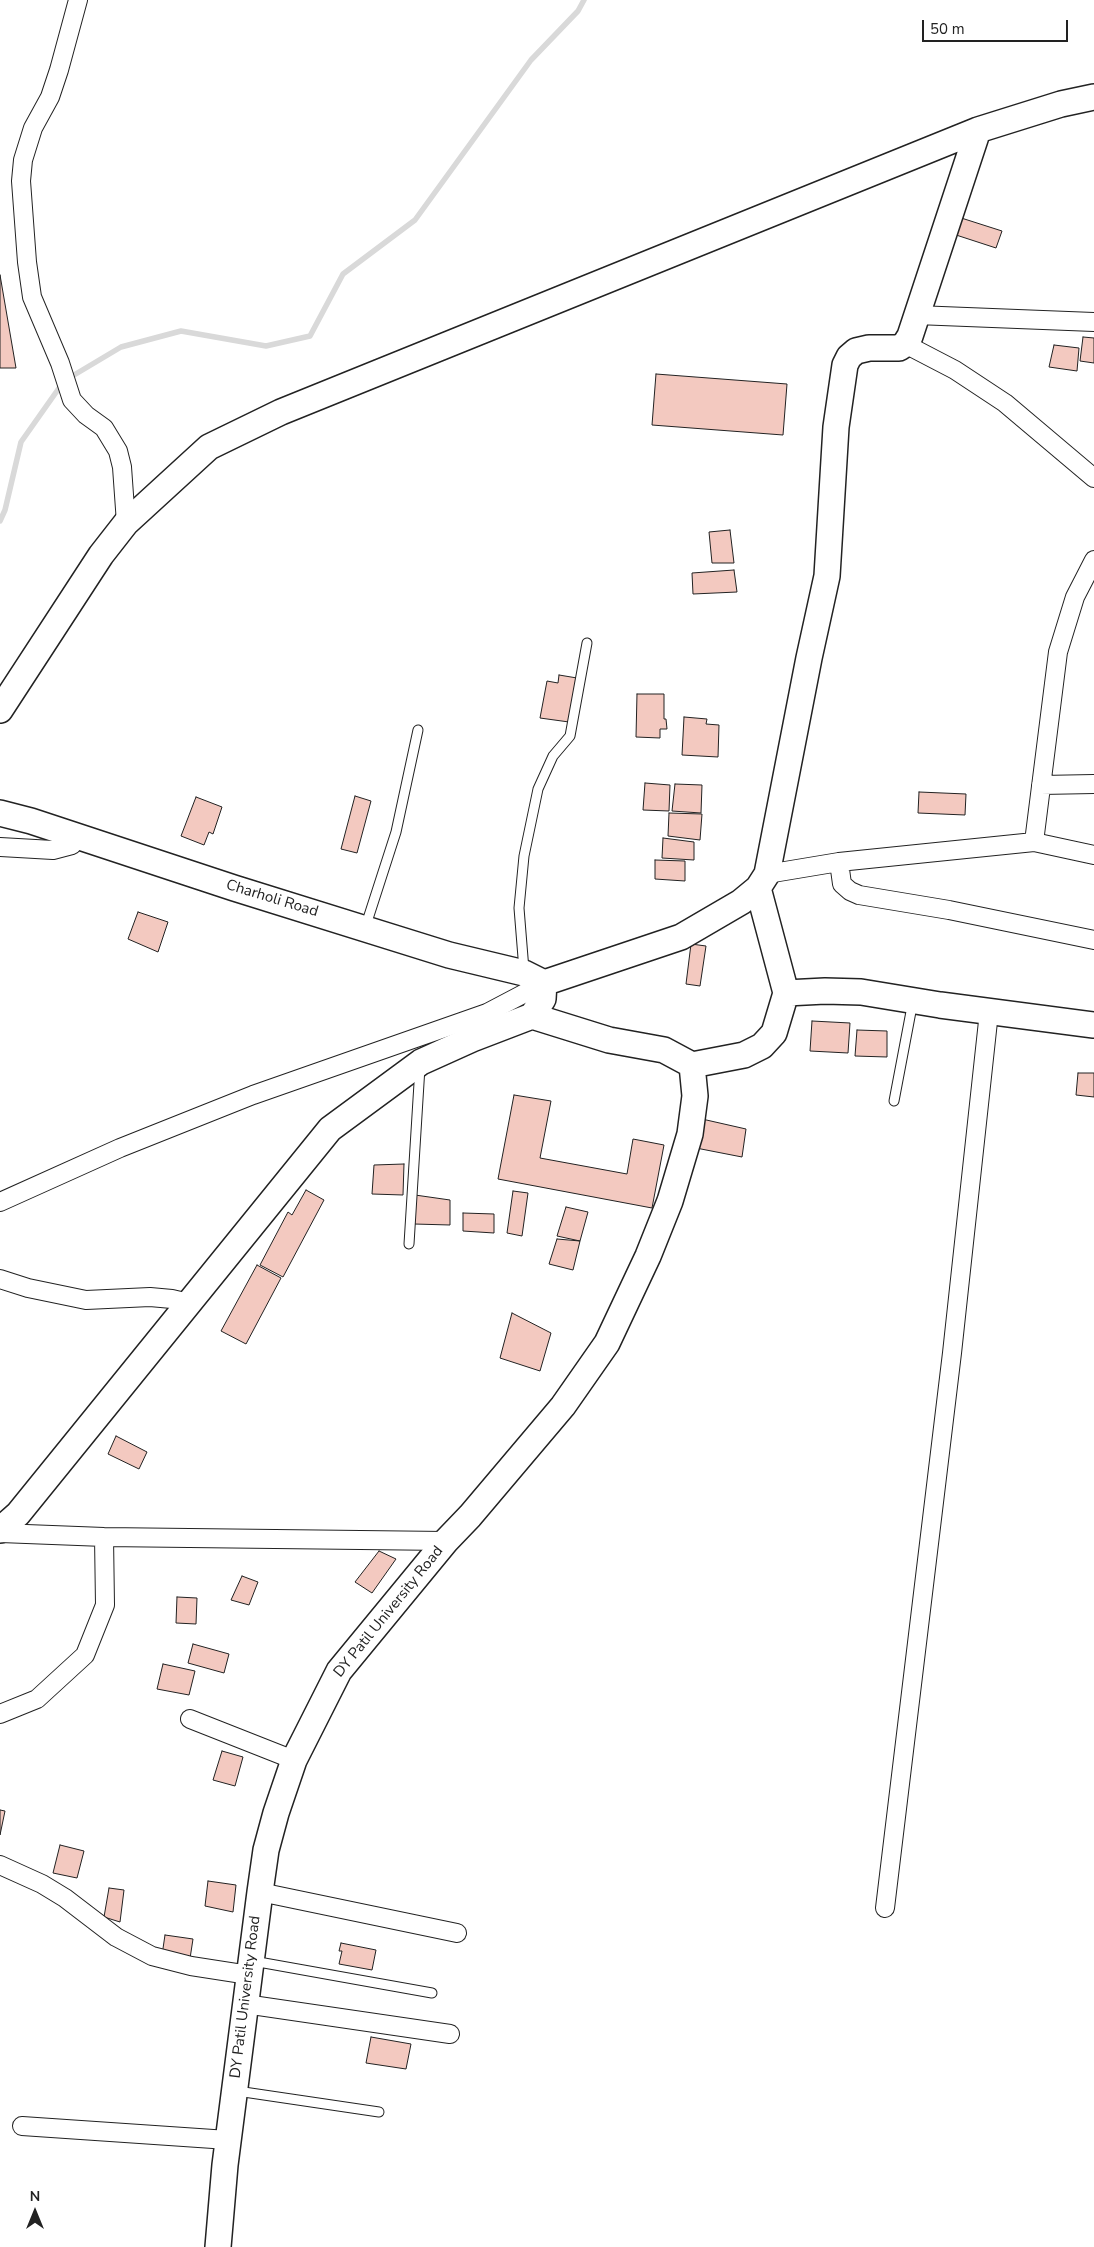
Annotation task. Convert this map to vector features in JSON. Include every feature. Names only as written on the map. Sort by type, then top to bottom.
[{"type":"street","points":[[78,0],[50,97],[33,128],[24,160],[21,181],[27,262],[32,297],[60,363],[72,400],[86,415],[104,428],[118,451],[122,467],[126,523]]},
{"type":"street","points":[[0,710],[101,555],[126,523],[209,448],[281,412],[978,130],[1061,104],[1094,97]]},
{"type":"street","points":[[532,1016],[610,1040],[664,1050],[692,1064],[744,1055],[762,1046],[774,1033],[786,993],[762,881],[828,576],[836,428],[845,365],[849,357],[856,351],[869,348],[899,348],[905,344],[910,336],[978,130]]},
{"type":"street","points":[[916,315],[1094,322]]},
{"type":"street","points":[[905,344],[955,370],[1006,403],[1094,478]]},
{"type":"street","points":[[1034,842],[1058,652],[1075,597],[1094,560]]},
{"type":"street","points":[[1040,785],[1094,784]]},
{"type":"street","name":"Charholi Road","points":[[0,813],[78,836],[449,955],[534,978]]},
{"type":"street","points":[[0,847],[53,850],[72,844],[78,836]]},
{"type":"street","points":[[0,1202],[120,1148],[253,1095],[487,1013],[534,978],[681,937],[741,902],[762,881],[838,862],[1034,842],[1094,855]]},
{"type":"street","points":[[838,862],[842,884],[850,891],[859,895],[949,910],[1094,940]]},
{"type":"street","points":[[0,1532],[18,1514],[330,1129],[421,1062],[472,1039],[532,1016],[543,999],[534,978]]},
{"type":"street","points":[[786,993],[825,990],[861,992],[988,1012],[1094,1025]]},
{"type":"street","points":[[885,1908],[949,1373],[988,1012]]},
{"type":"street","name":"DY Patil University Road","points":[[218,2247],[234,2090],[266,1850],[294,1760],[339,1671],[446,1541],[470,1516],[563,1406],[607,1343],[648,1256],[670,1201],[690,1134],[695,1096],[692,1064]]},
{"type":"street","points":[[0,1279],[28,1288],[86,1300],[150,1297],[190,1303]]},
{"type":"street","points":[[0,1532],[104,1537],[446,1541]]},
{"type":"street","points":[[0,1714],[37,1699],[85,1655],[105,1605],[104,1537]]},
{"type":"street","points":[[190,1719],[294,1760]]},
{"type":"street","points":[[0,1865],[57,1893],[116,1937],[152,1956],[191,1966],[250,1968]]},
{"type":"street","points":[[260,1892],[457,1933]]},
{"type":"street","points":[[245,2004],[450,2034]]},
{"type":"street","points":[[22,2126],[228,2140]]},
{"type":"lane","points":[[534,978],[519,908],[524,856],[538,789],[553,756],[570,736],[587,643]]},
{"type":"lane","points":[[365,928],[396,832],[418,730]]},
{"type":"lane","points":[[894,1101],[913,1001]]},
{"type":"lane","points":[[409,1244],[421,1062]]},
{"type":"lane","points":[[250,1968],[432,1993]]},
{"type":"lane","points":[[234,2090],[379,2112]]},
{"type":"building","points":[[955,216],[1002,231],[996,248],[950,233]]},
{"type":"building","points":[[0,275],[16,368],[0,368]]},
{"type":"building","points":[[1083,337],[1094,338],[1094,363],[1080,361]]},
{"type":"building","points":[[1054,345],[1079,348],[1077,371],[1049,367]]},
{"type":"building","points":[[656,374],[787,384],[783,435],[652,425]]},
{"type":"building","points":[[730,530],[734,563],[712,563],[709,532]]},
{"type":"building","points":[[734,570],[737,592],[693,594],[692,573]]},
{"type":"building","points":[[559,675],[577,678],[569,722],[540,718],[547,681],[558,683]]},
{"type":"building","points":[[637,694],[664,694],[664,719],[666,719],[667,729],[660,729],[660,738],[636,737]]},
{"type":"building","points":[[684,717],[707,719],[706,724],[719,725],[718,757],[682,755]]},
{"type":"building","points":[[645,783],[670,785],[669,811],[643,810]]},
{"type":"building","points":[[675,784],[702,785],[701,813],[672,811]]},
{"type":"building","points":[[919,792],[966,794],[965,815],[918,813]]},
{"type":"building","points":[[355,796],[371,801],[357,853],[341,849]]},
{"type":"building","points":[[196,797],[222,807],[213,834],[209,832],[204,845],[181,836]]},
{"type":"building","points":[[669,813],[702,814],[700,840],[668,836]]},
{"type":"building","points":[[663,838],[694,842],[694,860],[662,858]]},
{"type":"building","points":[[655,860],[685,861],[685,881],[655,879]]},
{"type":"building","points":[[138,912],[168,922],[158,952],[128,939]]},
{"type":"building","points":[[691,944],[706,946],[700,986],[686,984]]},
{"type":"building","points":[[812,1021],[850,1023],[848,1053],[810,1051]]},
{"type":"building","points":[[857,1030],[887,1031],[887,1057],[855,1056]]},
{"type":"building","points":[[1078,1073],[1094,1073],[1094,1097],[1076,1095]]},
{"type":"building","points":[[514,1095],[551,1101],[540,1158],[627,1174],[633,1139],[664,1145],[652,1208],[498,1179]]},
{"type":"building","points":[[702,1119],[746,1129],[742,1157],[696,1148]]},
{"type":"building","points":[[404,1164],[403,1195],[372,1194],[374,1165]]},
{"type":"building","points":[[306,1190],[324,1200],[283,1277],[260,1265],[288,1212],[292,1215]]},
{"type":"building","points":[[513,1191],[528,1193],[522,1236],[507,1233]]},
{"type":"building","points":[[415,1195],[450,1200],[450,1225],[414,1224]]},
{"type":"building","points":[[566,1207],[588,1212],[580,1241],[557,1236]]},
{"type":"building","points":[[463,1213],[494,1214],[494,1233],[463,1231]]},
{"type":"building","points":[[557,1239],[580,1241],[573,1270],[549,1264]]},
{"type":"building","points":[[257,1265],[281,1278],[246,1344],[221,1331]]},
{"type":"building","points":[[512,1313],[551,1333],[540,1371],[500,1358]]},
{"type":"building","points":[[116,1436],[147,1452],[139,1469],[108,1454]]},
{"type":"building","points":[[379,1551],[396,1559],[372,1593],[355,1582]]},
{"type":"building","points":[[242,1576],[258,1582],[249,1605],[231,1600]]},
{"type":"building","points":[[177,1597],[197,1598],[196,1624],[176,1623]]},
{"type":"building","points":[[193,1644],[229,1654],[224,1673],[188,1663]]},
{"type":"building","points":[[163,1664],[195,1671],[189,1695],[157,1689]]},
{"type":"building","points":[[222,1751],[243,1757],[235,1786],[213,1780]]},
{"type":"building","points":[[0,1810],[5,1811],[0,1835]]},
{"type":"building","points":[[60,1845],[84,1851],[77,1878],[53,1873]]},
{"type":"building","points":[[208,1881],[236,1885],[233,1912],[205,1906]]},
{"type":"building","points":[[109,1888],[124,1890],[120,1922],[104,1917]]},
{"type":"building","points":[[165,1935],[193,1939],[189,1965],[161,1962]]},
{"type":"building","points":[[341,1943],[376,1950],[372,1970],[339,1964],[342,1951],[339,1951]]},
{"type":"building","points":[[371,2037],[411,2044],[406,2069],[366,2063]]},
{"type":"waterway","points":[[0,521],[5,510],[21,442],[64,381],[121,347],[181,331],[266,346],[310,336],[343,274],[415,220],[531,60],[578,11],[584,0]]}]
